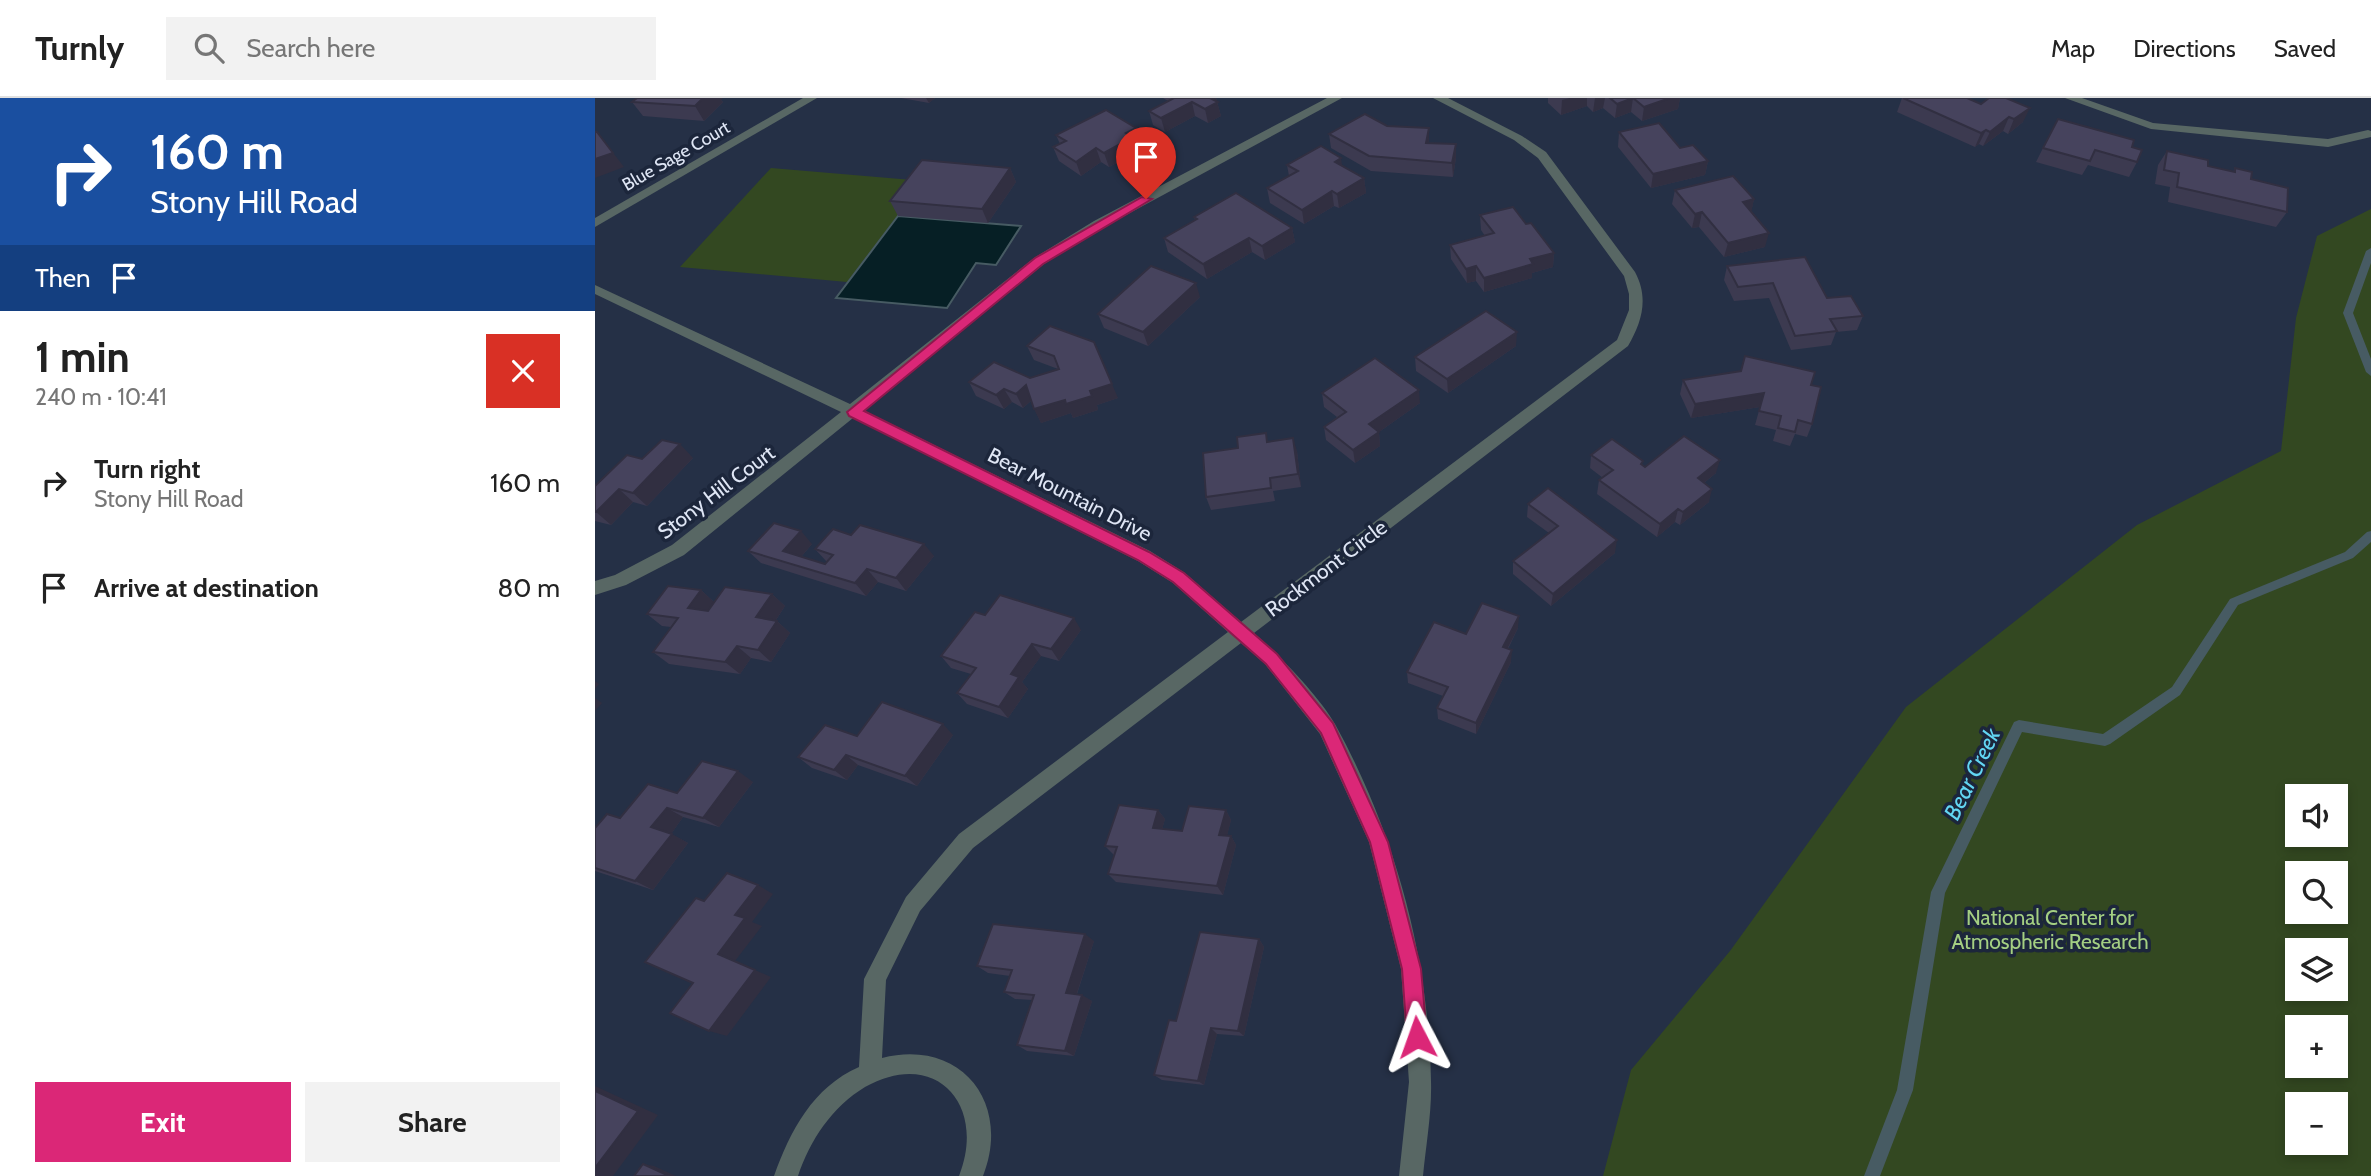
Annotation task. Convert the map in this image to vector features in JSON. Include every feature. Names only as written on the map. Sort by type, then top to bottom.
[{"type":"street","name":"Blue Sage Court","points":[[595,223],[811,98]]},
{"type":"street","name":"Stony Hill Court","points":[[595,589],[620,580],[678,550],[854,412],[1039,261],[1099,224],[1336,98]]},
{"type":"street","name":"Rockmont Circle","points":[[870,1072],[875,979],[913,904],[966,841],[1623,343],[1636,316],[1636,289],[1629,275],[1542,155],[1518,138],[1439,98]]},
{"type":"street","points":[[2071,98],[2151,126],[2328,143],[2368,134]]},
{"type":"street","name":"Bear Mountain Drive","points":[[595,289],[854,412],[1144,556],[1179,578],[1271,659],[1327,728],[1379,842],[1412,969],[1420,1082],[1411,1176]]},
{"type":"street","points":[[786,1176],[796,1146],[815,1116],[841,1090],[870,1072],[902,1063],[932,1065],[957,1077],[973,1100],[980,1130],[976,1165],[971,1176]]},
{"type":"green space","points":[[771,168],[924,181],[847,282],[680,267]]},
{"type":"green space","name":"National Center for Atmospheric Research","points":[[2371,209],[2371,1176],[1603,1176],[1631,1070],[1730,951],[1906,707],[2137,525],[2281,451],[2296,318],[2317,236]]},
{"type":"shaded area","points":[[898,216],[1021,226],[996,265],[976,263],[947,308],[836,298]]},
{"type":"building","points":[[637,98],[703,98],[695,106],[632,102]]},
{"type":"building","points":[[1174,98],[1210,98],[1218,102],[1205,109],[1192,102],[1161,118],[1149,111]]},
{"type":"building","points":[[1610,98],[1633,98],[1617,104]]},
{"type":"building","points":[[1633,98],[1670,98],[1644,107]]},
{"type":"building","points":[[1903,98],[1967,98],[1981,104],[1989,98],[2006,98],[2030,108],[2014,119],[2009,117],[1990,132],[1986,130],[1981,133]]},
{"type":"building","points":[[1106,110],[1136,128],[1126,133],[1133,137],[1104,153],[1096,148],[1076,162],[1053,147],[1066,141],[1056,135]]},
{"type":"building","points":[[1365,114],[1387,126],[1429,128],[1426,143],[1456,144],[1452,163],[1369,156],[1329,134]]},
{"type":"building","points":[[2058,119],[2134,140],[2132,147],[2142,150],[2137,162],[2095,150],[2090,161],[2043,148]]},
{"type":"building","points":[[1659,123],[1680,148],[1693,145],[1708,161],[1653,174],[1619,132]]},
{"type":"building","points":[[597,132],[613,153],[595,159]]},
{"type":"building","points":[[1321,146],[1341,158],[1335,162],[1364,178],[1337,194],[1332,191],[1302,210],[1267,188],[1298,171],[1287,165]]},
{"type":"building","points":[[2167,151],[2208,160],[2208,166],[2235,172],[2235,168],[2252,172],[2251,179],[2288,188],[2287,212],[2177,187],[2179,173],[2164,170]]},
{"type":"building","points":[[922,160],[1010,168],[982,209],[890,201]]},
{"type":"building","points":[[1733,176],[1754,199],[1743,202],[1769,233],[1728,243],[1702,212],[1695,214],[1675,190]]},
{"type":"building","points":[[1236,193],[1292,228],[1262,246],[1249,238],[1203,264],[1164,238],[1197,219],[1194,217]]},
{"type":"building","points":[[1513,207],[1526,224],[1531,223],[1554,253],[1530,259],[1533,264],[1484,278],[1476,266],[1466,269],[1450,245],[1494,233],[1480,215]]},
{"type":"building","points":[[1805,257],[1827,298],[1851,296],[1863,316],[1830,319],[1837,331],[1795,336],[1773,283],[1738,287],[1727,266]]},
{"type":"building","points":[[1151,266],[1196,283],[1143,332],[1098,314]]},
{"type":"building","points":[[1486,311],[1517,332],[1447,379],[1415,357]]},
{"type":"building","points":[[1050,326],[1094,342],[1112,384],[1090,391],[1092,396],[1066,404],[1065,400],[1034,409],[1026,385],[1016,394],[1004,389],[996,395],[969,382],[994,362],[1030,378],[1059,369],[1054,356],[1027,346]]},
{"type":"building","points":[[1745,356],[1815,372],[1811,385],[1821,387],[1812,424],[1798,420],[1795,432],[1778,428],[1781,416],[1759,411],[1764,393],[1695,404],[1683,380],[1741,371]]},
{"type":"building","points":[[1375,358],[1419,390],[1369,424],[1379,432],[1353,450],[1324,427],[1346,412],[1322,393]]},
{"type":"building","points":[[1266,433],[1267,442],[1293,438],[1298,474],[1270,478],[1271,488],[1206,497],[1203,453],[1238,448],[1237,437]]},
{"type":"building","points":[[1684,436],[1720,460],[1698,478],[1712,489],[1683,512],[1678,509],[1660,524],[1599,480],[1613,470],[1591,455],[1612,439],[1643,461],[1641,464],[1645,467]]},
{"type":"building","points":[[662,440],[680,444],[633,493],[619,489],[595,512],[595,486],[627,455],[642,459]]},
{"type":"building","points":[[1548,488],[1617,540],[1553,594],[1513,561],[1558,526],[1528,504]]},
{"type":"building","points":[[774,523],[801,531],[783,551],[825,564],[833,555],[815,549],[833,529],[851,535],[860,525],[924,544],[896,578],[867,569],[855,583],[748,551]]},
{"type":"building","points":[[668,586],[701,590],[688,608],[708,611],[725,587],[772,594],[756,617],[777,621],[758,650],[737,646],[725,662],[653,652],[678,618],[647,614]]},
{"type":"building","points":[[1000,595],[1074,618],[1051,649],[1032,644],[1011,674],[1019,677],[999,707],[957,693],[976,668],[941,656],[975,612],[985,615]]},
{"type":"building","points":[[1482,603],[1519,616],[1503,647],[1512,650],[1476,723],[1437,708],[1448,687],[1407,672],[1434,622],[1466,634]]},
{"type":"building","points":[[882,702],[943,724],[905,776],[846,755],[834,770],[798,757],[825,725],[857,736]]},
{"type":"building","points":[[702,761],[738,771],[703,818],[667,808],[651,827],[672,834],[635,881],[595,868],[595,828],[607,814],[620,818],[648,784],[677,793]]},
{"type":"building","points":[[1119,805],[1158,810],[1153,828],[1182,831],[1189,806],[1226,810],[1219,835],[1231,836],[1217,886],[1108,874],[1117,847],[1105,846]]},
{"type":"building","points":[[727,873],[758,885],[735,915],[745,918],[718,954],[755,970],[709,1031],[670,1013],[693,983],[645,962],[696,898],[704,901]]},
{"type":"building","points":[[993,924],[1085,934],[1066,993],[1082,995],[1065,1051],[1017,1045],[1034,995],[1004,992],[1012,970],[977,966]]},
{"type":"building","points":[[1200,932],[1259,939],[1238,1031],[1211,1028],[1198,1081],[1154,1075],[1169,1020],[1176,1021]]},
{"type":"building","points":[[595,1091],[638,1111],[595,1168]]},
{"type":"building","points":[[643,1164],[669,1176],[634,1176]]},
{"type":"waterway","name":"Bear Creek","points":[[2371,251],[2348,313],[2371,372]]},
{"type":"waterway","name":"Bear Creek","points":[[1872,1176],[1905,1090],[1938,892],[2019,726],[2105,740],[2176,691],[2234,602],[2349,555],[2371,535]]},
{"type":"route","points":[[1146,199],[1039,261],[854,412],[1144,556],[1179,578],[1271,659],[1327,728],[1379,842],[1412,969],[1417,1037]]}]
